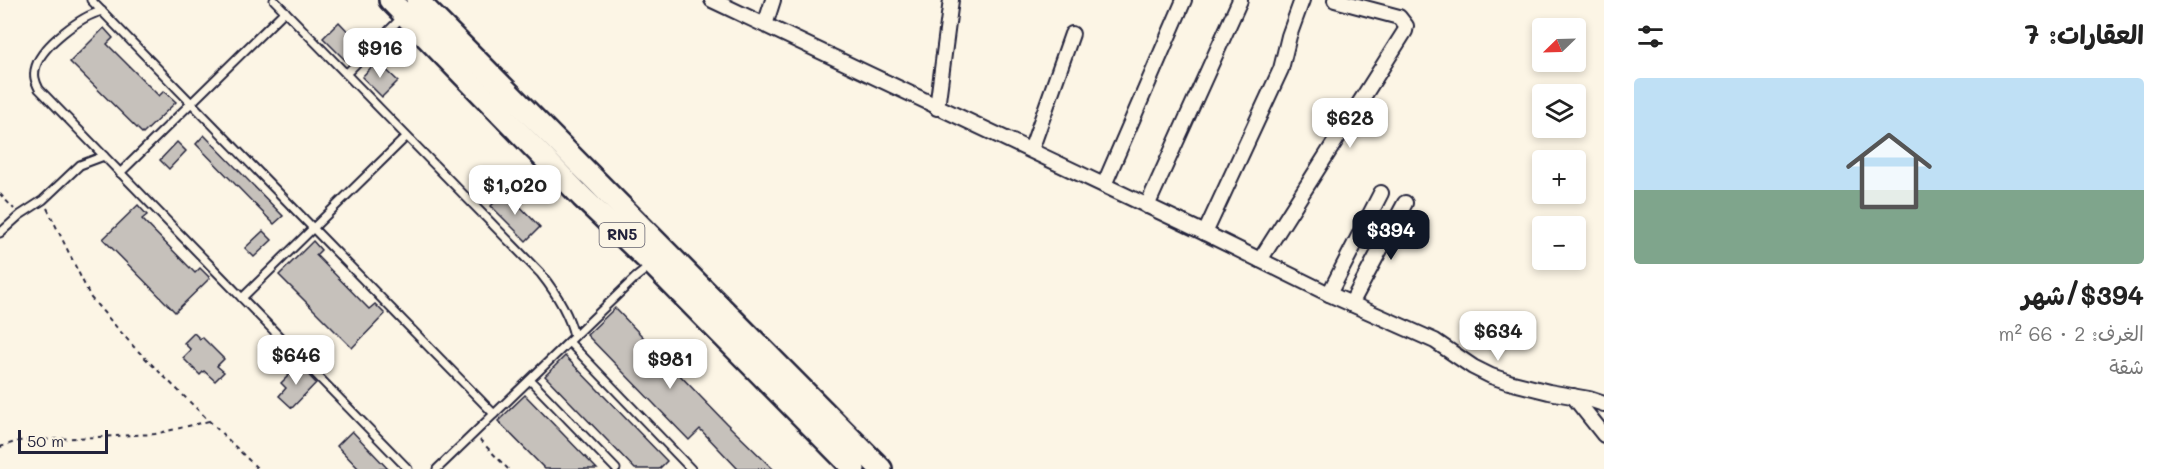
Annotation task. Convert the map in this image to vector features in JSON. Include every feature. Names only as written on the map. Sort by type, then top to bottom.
[{"type":"main road","name":"RN5","points":[[390,0],[415,7],[582,196],[659,258],[881,469]]},
{"type":"main road","name":"RN5","points":[[659,258],[854,469]]},
{"type":"street","points":[[714,0],[937,108],[1205,232],[1329,294],[1435,341],[1473,367],[1491,376],[1519,385],[1604,404]]},
{"type":"street","points":[[765,25],[773,0]]},
{"type":"street","points":[[937,108],[951,0]]},
{"type":"street","points":[[1104,185],[1184,0]]},
{"type":"street","points":[[1147,206],[1240,0]]},
{"type":"street","points":[[1205,232],[1281,69],[1289,36],[1302,0]]},
{"type":"street","points":[[1260,260],[1406,31],[1406,26],[1399,17],[1335,0]]},
{"type":"street","points":[[1031,150],[1072,34]]},
{"type":"street","points":[[1329,294],[1381,193]]},
{"type":"street","points":[[1351,304],[1405,203]]},
{"type":"street","points":[[1573,396],[1604,435]]},
{"type":"lane","points":[[91,0],[494,414]]},
{"type":"lane","points":[[274,0],[540,274],[555,292],[572,325],[572,339],[691,469]]},
{"type":"lane","points":[[346,74],[415,7]]},
{"type":"lane","points":[[102,11],[78,21],[44,52],[36,64],[34,78],[39,89],[408,469]]},
{"type":"lane","points":[[120,173],[285,11]]},
{"type":"lane","points":[[242,298],[406,136]]},
{"type":"lane","points":[[0,233],[20,215],[43,200],[80,165],[104,156]]},
{"type":"lane","points":[[437,469],[635,278],[659,258]]},
{"type":"lane","points":[[530,380],[616,469]]},
{"type":"path","points":[[0,194],[20,215]]},
{"type":"path","points":[[43,200],[91,298],[134,347],[258,469]]},
{"type":"path","points":[[0,447],[18,441],[154,434],[209,421]]},
{"type":"path","points":[[474,434],[508,469]]},
{"type":"building","points":[[339,22],[360,44],[345,60],[323,38]]},
{"type":"building","points":[[104,28],[113,38],[107,44],[159,96],[164,91],[176,102],[143,134],[70,62]]},
{"type":"building","points":[[377,61],[398,81],[382,97],[362,77]]},
{"type":"building","points":[[204,135],[283,216],[274,224],[196,144]]},
{"type":"building","points":[[177,142],[186,151],[169,169],[160,160]]},
{"type":"building","points":[[505,191],[540,227],[526,241],[491,206]]},
{"type":"building","points":[[138,205],[147,215],[142,219],[195,273],[200,268],[210,278],[175,312],[103,239]]},
{"type":"building","points":[[263,231],[272,240],[254,257],[245,248]]},
{"type":"building","points":[[313,241],[321,250],[316,255],[369,309],[375,304],[385,314],[352,348],[279,275]]},
{"type":"building","points":[[615,308],[773,469],[738,469],[700,429],[689,440],[587,335]]},
{"type":"building","points":[[194,333],[200,339],[202,337],[224,359],[217,366],[224,372],[215,381],[204,371],[200,375],[183,358],[191,350],[184,343]]},
{"type":"building","points":[[565,356],[667,461],[659,469],[635,469],[545,376]]},
{"type":"building","points":[[299,365],[316,383],[292,408],[279,396],[286,388],[281,383]]},
{"type":"building","points":[[525,395],[597,469],[545,469],[498,421]]},
{"type":"building","points":[[352,431],[388,469],[359,469],[337,446]]}]
